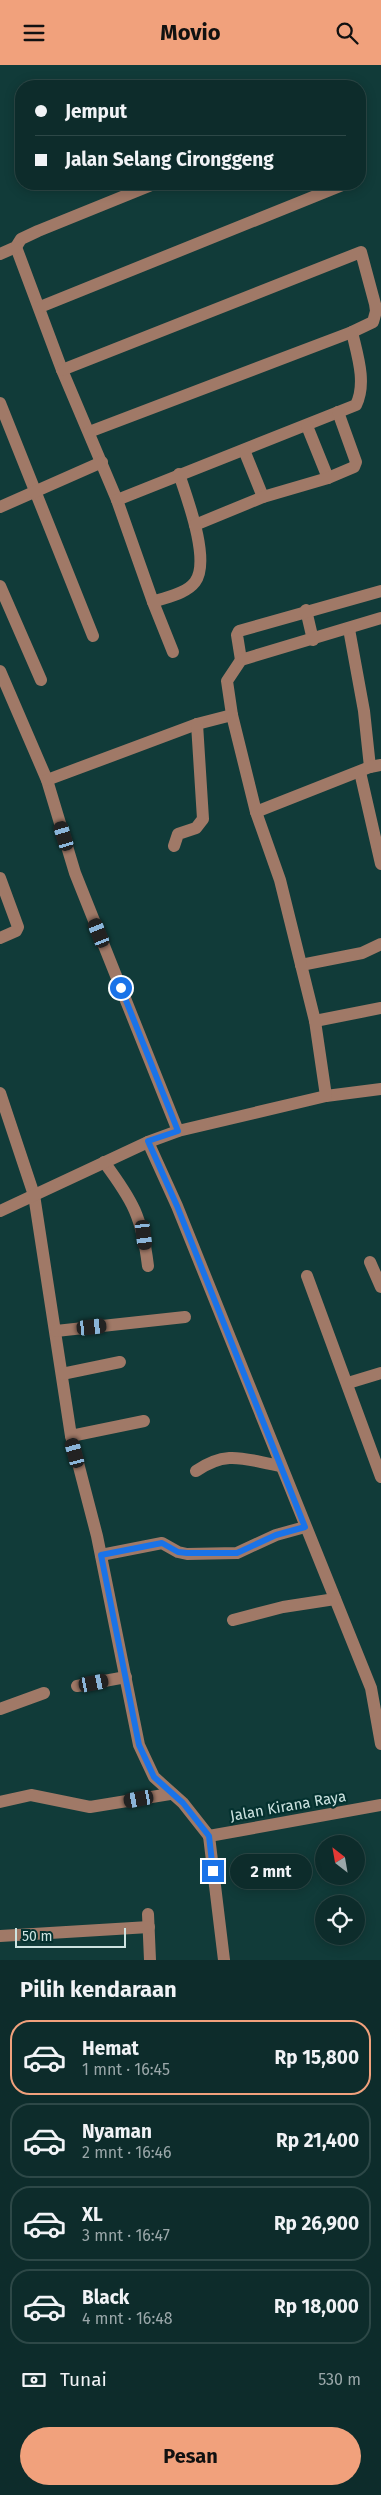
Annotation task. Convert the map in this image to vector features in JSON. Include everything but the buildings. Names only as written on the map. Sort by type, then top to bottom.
[{"type":"street","points":[[0,254],[16,247],[21,239],[38,231],[139,190]]},
{"type":"street","points":[[40,307],[329,190]]},
{"type":"street","points":[[16,247],[62,370],[117,500],[173,652]]},
{"type":"street","points":[[62,370],[361,252],[376,311],[373,322],[352,332],[89,432]]},
{"type":"street","points":[[117,500],[354,406],[359,398],[360,365],[352,332]]},
{"type":"street","points":[[0,403],[93,636]]},
{"type":"street","points":[[195,525],[263,497],[328,478],[354,467],[356,462],[338,412]]},
{"type":"street","points":[[307,426],[328,478]]},
{"type":"street","points":[[244,450],[263,497]]},
{"type":"street","points":[[0,507],[102,462]]},
{"type":"street","points":[[153,602],[185,590],[194,583],[201,565],[195,525],[179,474]]},
{"type":"street","points":[[0,586],[41,681]]},
{"type":"street","points":[[241,660],[237,635],[239,631],[381,591]]},
{"type":"street","points":[[306,611],[313,640]]},
{"type":"street","points":[[326,1096],[315,1021],[280,880],[256,812],[232,715],[227,681],[241,660],[313,640],[381,618]]},
{"type":"street","points":[[349,629],[364,711],[381,859]]},
{"type":"street","points":[[0,671],[47,780],[75,873],[178,1131]]},
{"type":"street","points":[[47,780],[197,724],[232,715]]},
{"type":"street","points":[[174,846],[178,834],[196,828],[203,819],[197,724]]},
{"type":"street","points":[[256,812],[370,768]]},
{"type":"street","points":[[0,878],[18,927],[16,931],[0,938]]},
{"type":"street","points":[[301,965],[362,953],[381,943]]},
{"type":"street","points":[[315,1021],[381,1008]]},
{"type":"street","points":[[0,1211],[148,1141],[178,1131],[326,1096],[381,1089]]},
{"type":"street","points":[[0,1093],[34,1195],[71,1436],[101,1555],[139,1745],[154,1777],[170,1794],[183,1803],[209,1836],[224,1960]]},
{"type":"street","points":[[148,1141],[177,1206],[371,1688],[381,1744]]},
{"type":"street","points":[[104,1162],[128,1194],[140,1218],[148,1266]]},
{"type":"street","points":[[370,1262],[381,1287]]},
{"type":"street","points":[[307,1277],[348,1383],[356,1414],[381,1477]]},
{"type":"street","points":[[56,1331],[185,1317]]},
{"type":"street","points":[[62,1374],[120,1362]]},
{"type":"street","points":[[348,1383],[381,1373]]},
{"type":"street","points":[[71,1436],[144,1421]]},
{"type":"street","points":[[196,1471],[209,1463],[230,1457],[281,1466]]},
{"type":"street","points":[[101,1555],[162,1543],[178,1552],[237,1553],[276,1535],[305,1527]]},
{"type":"street","points":[[233,1620],[283,1607],[335,1599]]},
{"type":"street","points":[[77,1686],[126,1677]]},
{"type":"street","points":[[0,1709],[44,1693]]},
{"type":"street","points":[[0,1802],[31,1795],[90,1807],[170,1794]]},
{"type":"street","name":"Jalan Kirana Raya","points":[[209,1836],[377,1806],[381,1795]]},
{"type":"street","points":[[148,1914],[150,1960]]},
{"type":"street","points":[[0,1936],[149,1927]]},
{"type":"route","points":[[121,988],[178,1131],[148,1141],[177,1206],[305,1527],[276,1535],[237,1553],[195,1554],[178,1552],[162,1543],[101,1555],[139,1745],[154,1777],[161,1786],[183,1803],[209,1836],[213,1871]]}]
